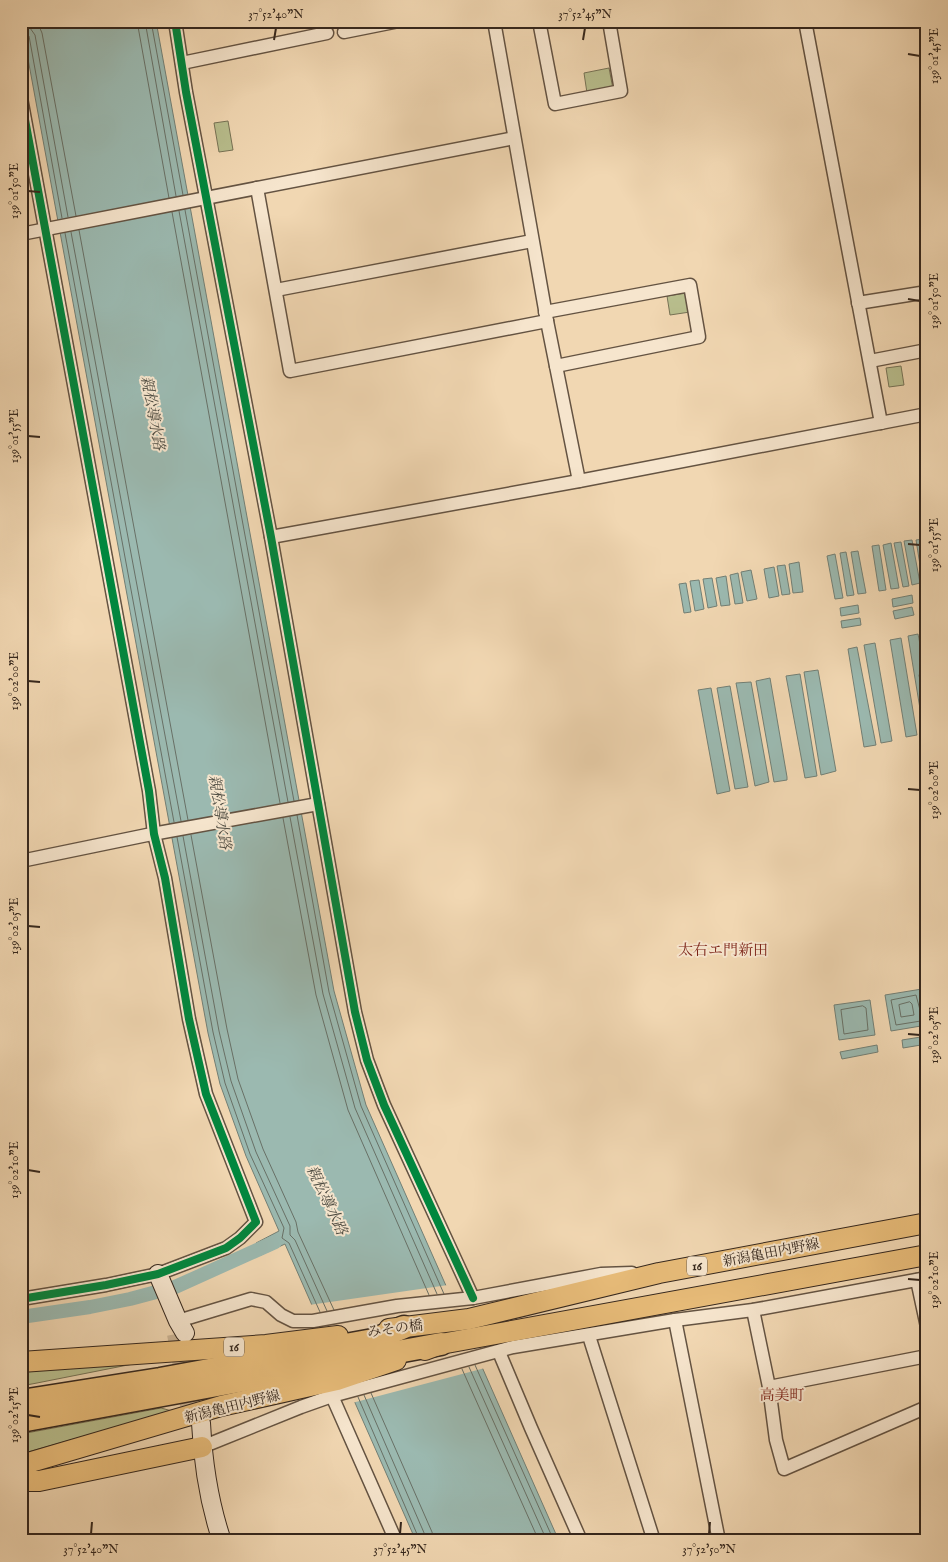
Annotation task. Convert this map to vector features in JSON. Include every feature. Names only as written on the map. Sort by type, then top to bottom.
[{"type":"highway","points":[[21,1401],[169,1378],[329,1363],[373,1340],[404,1328]]},
{"type":"highway","points":[[21,1421],[329,1363],[442,1344]]},
{"type":"main road","name":"新潟亀田内野線","points":[[469,1318],[659,1273],[927,1223]]},
{"type":"main road","name":"16","points":[[442,1344],[927,1255]]},
{"type":"main road","name":"みその橋","points":[[404,1328],[469,1318]]},
{"type":"main road","name":"16","points":[[21,1362],[256,1346],[329,1363]]},
{"type":"main road","name":"新潟亀田内野線","points":[[21,1465],[221,1406],[329,1363]]},
{"type":"main road","points":[[21,1481],[39,1481],[202,1447]]},
{"type":"street","points":[[176,21],[200,200],[271,537],[312,805],[354,1012],[367,1060],[384,1105],[467,1299]]},
{"type":"street","points":[[344,32],[399,21]]},
{"type":"street","points":[[494,21],[532,241],[579,481]]},
{"type":"street","points":[[539,21],[556,104],[621,91],[609,21]]},
{"type":"street","points":[[805,21],[881,422]]},
{"type":"street","points":[[182,63],[327,34]]},
{"type":"street","points":[[21,98],[50,228],[149,791],[159,834],[189,1019],[206,1094],[256,1222],[240,1238],[226,1248],[160,1277],[21,1299]]},
{"type":"street","points":[[21,234],[514,138]]},
{"type":"street","points":[[257,188],[290,371],[690,285],[699,338],[556,366]]},
{"type":"street","points":[[276,290],[532,241]]},
{"type":"street","points":[[858,303],[927,292]]},
{"type":"street","points":[[870,361],[927,350]]},
{"type":"street","points":[[271,537],[579,481],[927,414]]},
{"type":"street","points":[[21,861],[312,805]]},
{"type":"street","points":[[202,1447],[300,1407],[329,1363],[397,1306],[467,1299],[601,1274],[659,1273]]},
{"type":"street","points":[[160,1277],[179,1329],[251,1299],[266,1302],[281,1315],[293,1321],[329,1363],[396,1541]]},
{"type":"street","points":[[329,1363],[485,1356],[513,1347],[589,1336],[675,1320],[753,1310],[922,1279],[927,1327]]},
{"type":"street","points":[[753,1310],[769,1387],[776,1440],[784,1469],[927,1407]]},
{"type":"street","points":[[675,1320],[719,1541]]},
{"type":"street","points":[[589,1336],[654,1541]]},
{"type":"street","points":[[499,1352],[582,1541]]},
{"type":"street","points":[[769,1387],[927,1356]]},
{"type":"street","points":[[197,1424],[216,1523],[222,1541]]},
{"type":"green space","points":[[609,68],[613,89],[587,93],[584,73]]},
{"type":"green space","points":[[228,121],[233,150],[219,152],[214,123]]},
{"type":"green space","points":[[687,293],[690,312],[670,315],[667,296]]},
{"type":"green space","points":[[901,366],[904,385],[889,387],[886,368]]},
{"type":"green space","points":[[143,1362],[37,1383],[21,1386],[21,1370]]},
{"type":"green space","points":[[161,1408],[172,1411],[21,1454],[21,1434]]},
{"type":"water","name":"親松導水路","points":[[21,21],[156,21],[334,991],[366,1105],[559,1541],[416,1541],[285,1244],[261,1255],[256,1243],[279,1231],[246,1156],[220,1084],[208,1033]]},
{"type":"water","points":[[923,539],[927,562],[927,583],[923,584],[916,540]]},
{"type":"water","points":[[912,540],[920,583],[912,585],[904,541]]},
{"type":"water","points":[[901,542],[909,586],[903,587],[894,543]]},
{"type":"water","points":[[891,543],[899,588],[891,589],[883,545]]},
{"type":"water","points":[[879,545],[886,590],[879,591],[872,546]]},
{"type":"water","points":[[858,551],[866,593],[858,594],[851,552]]},
{"type":"water","points":[[846,552],[854,595],[847,596],[840,553]]},
{"type":"water","points":[[835,554],[843,598],[835,599],[827,556]]},
{"type":"water","points":[[799,562],[803,592],[793,593],[789,564]]},
{"type":"water","points":[[785,565],[790,594],[782,595],[777,566]]},
{"type":"water","points":[[774,567],[779,596],[769,598],[764,569]]},
{"type":"water","points":[[751,570],[757,599],[747,601],[741,572]]},
{"type":"water","points":[[738,573],[743,603],[735,604],[730,575]]},
{"type":"water","points":[[726,576],[730,605],[721,606],[716,578]]},
{"type":"water","points":[[712,578],[717,606],[708,608],[703,579]]},
{"type":"water","points":[[699,580],[704,609],[695,611],[690,581]]},
{"type":"water","points":[[686,583],[691,612],[684,613],[679,584]]},
{"type":"water","points":[[912,595],[913,603],[893,607],[892,599]]},
{"type":"water","points":[[858,605],[859,613],[841,616],[840,608]]},
{"type":"water","points":[[912,607],[914,615],[895,619],[893,611]]},
{"type":"water","points":[[860,618],[861,625],[842,628],[841,621]]},
{"type":"water","points":[[918,634],[927,681],[927,733],[924,733],[908,636]]},
{"type":"water","points":[[901,638],[917,735],[906,737],[890,640]]},
{"type":"water","points":[[875,643],[892,741],[881,743],[864,645]]},
{"type":"water","points":[[857,647],[876,745],[864,747],[848,649]]},
{"type":"water","points":[[818,670],[836,771],[821,775],[804,672]]},
{"type":"water","points":[[800,674],[817,776],[805,778],[786,676]]},
{"type":"water","points":[[770,678],[787,777],[787,780],[774,782],[756,681]]},
{"type":"water","points":[[751,682],[769,782],[755,786],[736,683]]},
{"type":"water","points":[[730,686],[748,787],[735,789],[717,688]]},
{"type":"water","points":[[711,688],[730,791],[717,794],[698,690]]},
{"type":"water","points":[[922,989],[927,1025],[891,1031],[885,995]]},
{"type":"water","points":[[870,1000],[875,1035],[839,1040],[834,1005]]},
{"type":"water","points":[[927,1036],[927,1044],[903,1048],[902,1040]]},
{"type":"water","points":[[877,1045],[878,1052],[842,1059],[840,1052]]},
{"type":"pier","points":[[448,1285],[485,1368],[352,1403],[309,1305]]},
{"type":"waterway","points":[[21,1317],[90,1307],[175,1287],[275,1242]]},
{"type":"tunnel","points":[[176,1334],[193,1426]]},
{"type":"cycle path","points":[[175,21],[186,92],[271,537],[355,1012],[367,1060],[384,1105],[473,1298]]},
{"type":"cycle path","points":[[21,98],[149,791],[154,834],[165,878],[189,1019],[206,1094],[256,1222],[240,1238],[226,1248],[158,1274],[21,1299]]},
{"type":"district","name":"太右エ門新田","points":[[723,950]]},
{"type":"district","name":"高美町","points":[[782,1395]]}]
